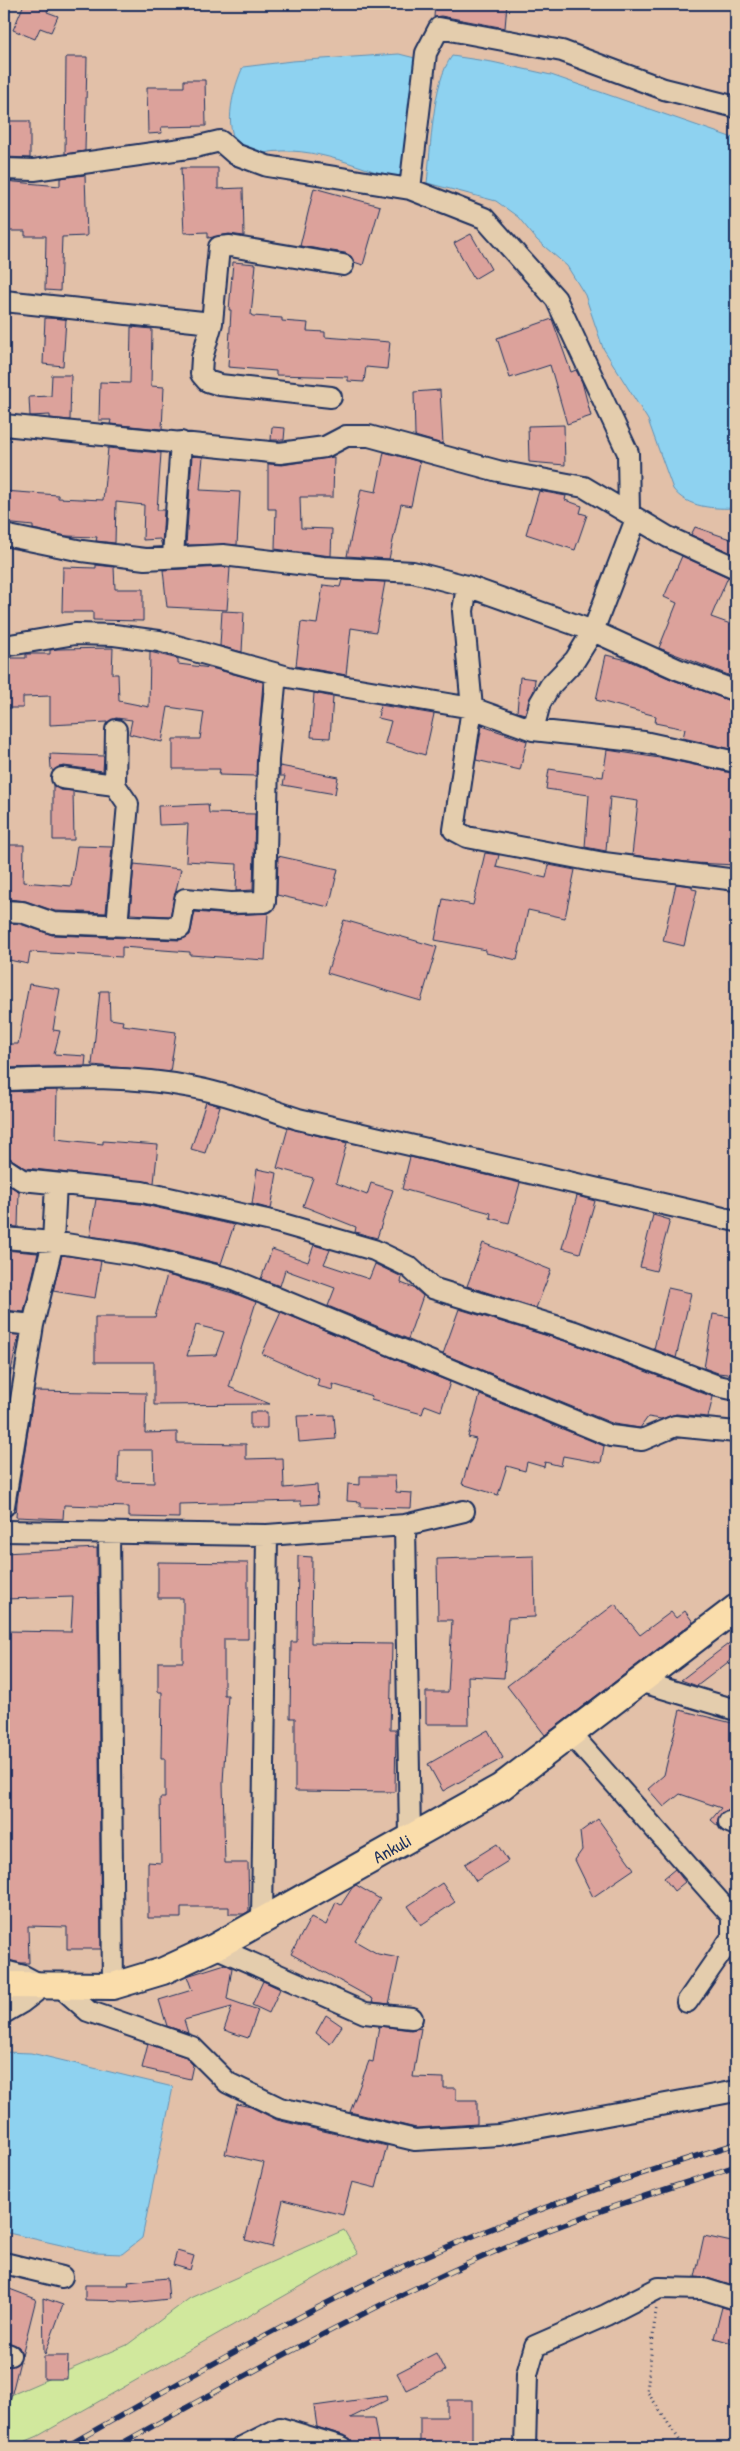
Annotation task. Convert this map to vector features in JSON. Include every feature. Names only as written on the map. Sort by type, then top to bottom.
[{"type":"main road","name":"Ankuli","points":[[4,1985],[113,1986],[163,1971],[215,1946],[501,1787],[642,1682],[736,1608]]},
{"type":"street","points":[[410,188],[426,53],[440,28],[562,51],[664,89],[736,107]]},
{"type":"street","points":[[4,169],[34,170],[195,147],[220,141],[235,154],[267,166],[410,188],[484,218],[556,299],[628,453],[632,516],[593,631],[575,660],[550,686],[540,703],[533,730]]},
{"type":"street","points":[[331,397],[220,385],[207,381],[201,374],[202,358],[212,324],[218,247],[230,246],[343,265]]},
{"type":"street","points":[[4,301],[212,324]]},
{"type":"street","points":[[4,425],[280,453],[325,447],[346,436],[369,436],[498,471],[584,487],[668,537],[736,568]]},
{"type":"street","points":[[173,556],[181,442]]},
{"type":"street","points":[[4,535],[82,551],[145,559],[173,556],[223,555],[323,567],[413,572],[467,586],[593,631],[677,669],[736,690]]},
{"type":"street","points":[[467,586],[463,611],[472,708],[454,830],[467,837],[604,863],[736,880]]},
{"type":"street","points":[[4,646],[75,634],[159,641],[276,674],[472,708],[533,730],[644,742],[736,762]]},
{"type":"street","points":[[4,911],[22,912],[53,923],[180,928],[186,899],[232,903],[265,902],[268,760],[276,674]]},
{"type":"street","points":[[116,730],[116,785],[128,804],[117,925]]},
{"type":"street","points":[[62,778],[116,785]]},
{"type":"street","points":[[4,1080],[88,1078],[159,1082],[191,1087],[232,1096],[298,1119],[736,1221]]},
{"type":"street","points":[[4,1168],[22,1180],[150,1194],[276,1222],[374,1250],[409,1266],[432,1288],[575,1332],[718,1386],[736,1390]]},
{"type":"street","points":[[4,1506],[33,1325],[53,1242],[56,1184]]},
{"type":"street","points":[[4,1238],[53,1242],[136,1255],[231,1279],[611,1436],[642,1440],[675,1426],[736,1432]]},
{"type":"street","points":[[4,1322],[33,1325]]},
{"type":"street","points":[[4,1531],[267,1535],[405,1526],[464,1510]]},
{"type":"street","points":[[405,1526],[410,1838]]},
{"type":"street","points":[[109,1532],[113,1986]]},
{"type":"street","points":[[262,1920],[267,1535]]},
{"type":"street","points":[[642,1682],[736,1710]]},
{"type":"street","points":[[571,1734],[732,1916],[732,1937],[687,2002]]},
{"type":"street","points":[[215,1946],[365,2013],[412,2018]]},
{"type":"street","points":[[4,1971],[52,1986],[88,2011],[192,2047],[228,2083],[280,2108],[415,2140],[499,2135],[736,2091]]},
{"type":"street","points":[[4,2013],[52,1986]]},
{"type":"street","points":[[4,2263],[62,2277]]},
{"type":"street","points":[[525,2447],[527,2374],[535,2346],[606,2315],[659,2288],[704,2289],[736,2299]]},
{"type":"street","points":[[242,2447],[280,2428],[342,2447]]},
{"type":"path","points":[[659,2288],[647,2391],[684,2447]]},
{"type":"green space","points":[[344,2230],[358,2254],[38,2436],[12,2447],[4,2447],[4,2398],[127,2345],[190,2298]]},
{"type":"water","points":[[399,54],[419,59],[406,175],[400,180],[347,162],[310,153],[274,151],[256,155],[241,147],[234,138],[230,118],[231,107],[236,85],[243,67],[292,61]]},
{"type":"water","points":[[452,56],[492,62],[551,75],[736,139],[736,508],[719,508],[694,504],[673,489],[648,420],[603,348],[585,295],[567,266],[537,240],[518,217],[496,201],[427,183],[436,99],[445,68]]},
{"type":"water","points":[[4,2052],[31,2053],[173,2087],[142,2238],[122,2254],[96,2253],[4,2232]]},
{"type":"building","points":[[24,4],[50,4],[47,12],[58,16],[51,32],[40,28],[35,39],[13,30]]},
{"type":"building","points":[[435,4],[507,4],[505,28],[441,16],[434,17]]},
{"type":"building","points":[[66,57],[87,57],[85,151],[65,154]]},
{"type":"building","points":[[184,80],[205,80],[206,126],[161,127],[162,133],[148,134],[147,87],[184,87]]},
{"type":"building","points":[[4,121],[30,121],[30,158],[4,157]]},
{"type":"building","points":[[181,168],[218,168],[218,189],[243,188],[244,236],[229,234],[208,238],[208,232],[184,233]]},
{"type":"building","points":[[85,175],[87,236],[62,237],[60,291],[45,290],[46,236],[25,236],[25,231],[4,231],[4,181],[60,186],[60,178]]},
{"type":"building","points":[[314,188],[380,206],[363,265],[354,262],[351,256],[345,253],[300,246]]},
{"type":"building","points":[[471,234],[491,269],[474,279],[454,243]]},
{"type":"building","points":[[233,262],[256,264],[251,315],[282,318],[282,321],[308,323],[307,331],[325,332],[325,337],[390,342],[387,369],[366,367],[364,382],[348,381],[348,377],[276,375],[276,371],[228,367],[231,310],[229,310]]},
{"type":"building","points":[[45,318],[66,319],[63,366],[43,364]]},
{"type":"building","points":[[552,319],[571,372],[576,370],[582,382],[591,416],[567,424],[550,365],[510,378],[497,338]]},
{"type":"building","points":[[131,327],[152,329],[151,386],[164,387],[162,429],[110,424],[111,420],[99,420],[100,382],[130,383]]},
{"type":"building","points":[[52,375],[71,375],[70,420],[50,418],[50,415],[30,416],[29,397],[51,396]]},
{"type":"building","points":[[440,390],[443,444],[415,436],[414,392]]},
{"type":"building","points":[[564,425],[565,465],[529,462],[528,426]]},
{"type":"building","points":[[272,427],[285,428],[284,440],[271,440]]},
{"type":"building","points":[[108,448],[161,453],[157,510],[164,510],[162,546],[160,539],[143,540],[144,505],[116,502],[115,543],[96,541],[97,537],[66,536],[33,529],[33,526],[4,523],[4,491],[58,495],[58,498],[103,500]]},
{"type":"building","points":[[384,452],[420,462],[411,506],[401,504],[389,559],[347,556],[361,489],[376,492]]},
{"type":"building","points":[[192,456],[203,457],[200,490],[240,492],[237,545],[186,545]]},
{"type":"building","points":[[334,457],[333,497],[300,497],[301,528],[332,529],[331,556],[275,549],[276,509],[268,509],[268,464],[282,465]]},
{"type":"building","points":[[539,491],[566,496],[565,500],[582,506],[580,513],[587,515],[575,550],[526,534]]},
{"type":"building","points":[[695,527],[736,541],[734,554],[691,535]]},
{"type":"building","points":[[682,556],[728,577],[711,617],[736,626],[736,678],[659,648],[677,603],[664,597]]},
{"type":"building","points":[[96,565],[114,567],[115,589],[143,589],[143,621],[93,620],[93,612],[62,612],[63,567],[96,568]]},
{"type":"building","points":[[230,568],[227,610],[167,607],[163,570]]},
{"type":"building","points":[[342,580],[385,582],[376,632],[351,628],[346,675],[296,666],[301,622],[317,624],[323,585],[340,587]]},
{"type":"building","points":[[222,611],[244,612],[242,652],[220,646]]},
{"type":"building","points":[[113,648],[112,674],[118,674],[119,701],[149,707],[150,652],[178,659],[178,664],[211,668],[263,682],[256,776],[219,775],[220,769],[173,769],[173,739],[200,739],[204,712],[168,707],[162,742],[129,734],[132,720],[116,718],[108,722],[50,725],[50,696],[23,697],[23,708],[4,708],[4,658],[26,658],[26,654],[50,654],[50,650],[58,649]]},
{"type":"building","points":[[606,655],[627,660],[673,680],[736,703],[736,750],[683,738],[685,729],[655,723],[656,716],[596,700]]},
{"type":"building","points":[[520,677],[535,679],[534,690],[525,714],[517,712]]},
{"type":"building","points":[[314,693],[333,697],[330,738],[311,737]]},
{"type":"building","points":[[380,705],[434,714],[425,755],[385,743],[391,721],[378,718]]},
{"type":"building","points":[[482,726],[527,741],[520,770],[476,760]]},
{"type":"building","points":[[607,750],[666,759],[736,774],[736,865],[694,863],[632,855],[638,801],[610,797],[606,851],[585,847],[589,795],[546,789],[549,769],[603,777]]},
{"type":"building","points":[[50,754],[104,756],[103,771],[64,766],[53,771]]},
{"type":"building","points":[[280,766],[338,777],[335,794],[283,785],[285,776],[280,776]]},
{"type":"building","points":[[53,785],[60,790],[73,791],[74,840],[53,840]]},
{"type":"building","points":[[208,804],[209,813],[255,814],[253,890],[236,891],[237,864],[186,861],[188,824],[159,825],[158,806]]},
{"type":"building","points":[[8,845],[24,845],[23,882],[71,886],[77,846],[112,847],[106,913],[55,911],[26,901],[8,899]]},
{"type":"building","points":[[485,853],[499,855],[496,867],[546,878],[549,865],[575,870],[565,918],[528,910],[517,960],[486,953],[486,950],[435,940],[443,899],[473,905]]},
{"type":"building","points":[[278,856],[338,869],[329,907],[277,895]]},
{"type":"building","points":[[134,864],[181,869],[170,916],[130,914]]},
{"type":"building","points":[[676,884],[692,886],[692,889],[697,890],[684,946],[663,941]]},
{"type":"building","points":[[195,912],[231,915],[268,913],[265,960],[190,955],[190,952],[122,947],[122,957],[30,952],[28,964],[4,959],[4,923],[20,924],[52,935],[180,940],[190,935]]},
{"type":"building","points":[[344,920],[437,947],[421,1001],[327,973]]},
{"type":"building","points":[[29,984],[60,989],[53,1030],[60,1031],[54,1054],[86,1056],[85,1066],[4,1068],[4,1044],[18,1044]]},
{"type":"building","points":[[100,991],[109,991],[110,1019],[123,1021],[122,1025],[176,1032],[170,1072],[92,1065]]},
{"type":"building","points":[[57,1090],[56,1139],[103,1144],[103,1141],[158,1145],[154,1183],[26,1168],[6,1156],[4,1092]]},
{"type":"building","points":[[206,1102],[220,1106],[205,1153],[191,1149]]},
{"type":"building","points":[[288,1128],[347,1143],[336,1183],[367,1195],[371,1183],[393,1190],[377,1238],[355,1232],[356,1227],[303,1206],[313,1178],[277,1168]]},
{"type":"building","points":[[410,1157],[520,1183],[509,1223],[490,1218],[491,1213],[402,1189]]},
{"type":"building","points":[[257,1169],[277,1173],[271,1209],[252,1204]]},
{"type":"building","points":[[4,1186],[10,1186],[19,1191],[18,1227],[4,1226]]},
{"type":"building","points":[[577,1196],[595,1201],[580,1253],[562,1248]]},
{"type":"building","points":[[96,1199],[140,1204],[234,1225],[221,1264],[139,1243],[90,1236]]},
{"type":"building","points":[[653,1215],[670,1220],[656,1271],[640,1267]]},
{"type":"building","points":[[483,1243],[551,1270],[536,1308],[467,1286]]},
{"type":"building","points":[[314,1245],[330,1250],[324,1264],[369,1279],[375,1264],[402,1277],[401,1283],[414,1288],[423,1296],[408,1339],[328,1306],[335,1288],[285,1270],[280,1286],[261,1279],[272,1249],[308,1262]]},
{"type":"building","points":[[4,1250],[38,1253],[24,1312],[4,1310]]},
{"type":"building","points":[[62,1255],[101,1261],[95,1298],[53,1291]]},
{"type":"building","points":[[167,1275],[233,1293],[256,1302],[229,1387],[270,1404],[154,1405],[154,1362],[95,1362],[95,1317],[155,1317]],"holes":[[[196,1325],[224,1332],[216,1355],[187,1356]]]},
{"type":"building","points":[[668,1288],[691,1293],[676,1358],[654,1349]]},
{"type":"building","points":[[459,1309],[571,1343],[713,1397],[708,1417],[676,1414],[661,1419],[648,1417],[640,1428],[614,1424],[443,1354]]},
{"type":"building","points":[[281,1312],[450,1382],[441,1411],[425,1405],[422,1414],[371,1400],[372,1396],[332,1384],[333,1390],[317,1386],[319,1379],[262,1354]]},
{"type":"building","points":[[713,1314],[736,1318],[736,1375],[718,1373],[704,1368]]},
{"type":"building","points":[[4,1334],[19,1335],[10,1375],[4,1374]]},
{"type":"building","points":[[34,1391],[146,1393],[145,1433],[177,1432],[177,1443],[246,1444],[246,1459],[283,1458],[284,1488],[317,1485],[318,1504],[301,1505],[301,1501],[179,1504],[179,1518],[129,1517],[129,1507],[64,1505],[63,1519],[16,1517]],"holes":[[[119,1450],[153,1450],[154,1483],[118,1482]]]},
{"type":"building","points":[[480,1395],[604,1446],[601,1463],[563,1456],[561,1466],[545,1462],[544,1467],[527,1462],[525,1471],[507,1466],[498,1495],[462,1484],[476,1439],[468,1437]]},
{"type":"building","points":[[250,1412],[267,1412],[267,1428],[250,1428]]},
{"type":"building","points":[[334,1415],[336,1439],[299,1442],[297,1416]]},
{"type":"building","points":[[360,1476],[395,1476],[396,1492],[412,1493],[411,1508],[360,1507],[360,1502],[347,1501],[348,1484],[360,1485]]},
{"type":"building","points":[[97,1548],[101,1949],[67,1949],[67,1927],[28,1926],[29,1963],[21,1963],[4,1959],[4,1631],[71,1632],[73,1597],[4,1599],[4,1553]]},
{"type":"building","points":[[298,1556],[312,1557],[311,1643],[392,1644],[390,1730],[396,1730],[395,1792],[295,1791],[295,1718],[290,1718],[291,1642],[297,1642]]},
{"type":"building","points":[[534,1556],[535,1617],[508,1618],[504,1678],[468,1676],[469,1724],[426,1724],[426,1692],[448,1692],[452,1620],[438,1620],[437,1559]]},
{"type":"building","points":[[158,1562],[248,1563],[248,1639],[224,1639],[224,1695],[228,1695],[223,1783],[225,1863],[248,1863],[249,1911],[244,1914],[229,1914],[229,1907],[181,1907],[181,1918],[148,1918],[148,1862],[161,1863],[160,1798],[165,1798],[165,1758],[161,1758],[162,1692],[158,1692],[158,1662],[183,1662],[183,1598],[158,1598]]},
{"type":"building","points":[[615,1604],[640,1635],[671,1612],[676,1618],[685,1611],[693,1622],[545,1735],[507,1686]]},
{"type":"building","points":[[736,1638],[736,1656],[697,1686],[681,1680]]},
{"type":"building","points":[[680,1710],[736,1724],[736,1812],[728,1810],[722,1813],[718,1818],[719,1827],[711,1820],[721,1808],[680,1794],[664,1807],[648,1789],[664,1775]]},
{"type":"building","points":[[488,1730],[503,1758],[443,1791],[428,1764]]},
{"type":"building","points":[[598,1819],[634,1869],[593,1897],[575,1860],[582,1850],[580,1832]]},
{"type":"building","points":[[497,1844],[508,1861],[476,1881],[465,1864]]},
{"type":"building","points":[[675,1869],[685,1882],[674,1891],[664,1878]]},
{"type":"building","points":[[442,1883],[455,1902],[421,1925],[408,1906]]},
{"type":"building","points":[[356,1885],[380,1899],[355,1941],[378,1954],[399,1958],[389,2004],[372,2002],[373,1999],[291,1954],[311,1917],[326,1925],[336,1902],[341,1905]]},
{"type":"building","points":[[225,1964],[232,1968],[227,1999],[258,2010],[248,2038],[224,2030],[232,2007],[184,2020],[188,2033],[167,2026],[159,2000],[192,1990],[187,1976]]},
{"type":"building","points":[[263,1981],[280,1989],[269,2013],[252,2005]]},
{"type":"building","points":[[326,2015],[342,2026],[330,2044],[316,2033]]},
{"type":"building","points":[[379,2026],[411,2030],[421,2028],[413,2077],[444,2078],[444,2088],[456,2088],[456,2100],[477,2100],[477,2124],[416,2128],[350,2112],[369,2061],[373,2062]]},
{"type":"building","points":[[148,2044],[186,2057],[193,2065],[190,2079],[142,2068]]},
{"type":"building","points":[[237,2104],[251,2107],[277,2120],[387,2146],[376,2188],[352,2182],[343,2215],[283,2200],[272,2247],[245,2240],[264,2163],[225,2154]]},
{"type":"building","points":[[704,2236],[736,2243],[736,2287],[707,2278],[695,2277]]},
{"type":"building","points":[[177,2251],[194,2256],[190,2270],[173,2265]]},
{"type":"building","points":[[167,2278],[169,2299],[131,2303],[130,2301],[85,2300],[85,2285],[129,2285],[128,2282]]},
{"type":"building","points":[[7,2288],[36,2299],[22,2355],[19,2347],[4,2341],[4,2296]]},
{"type":"building","points":[[43,2298],[63,2305],[45,2354],[44,2353]]},
{"type":"building","points":[[722,2307],[736,2311],[736,2344],[714,2338]]},
{"type":"building","points":[[436,2353],[445,2371],[406,2390],[397,2373]]},
{"type":"building","points":[[44,2356],[68,2356],[67,2379],[44,2379]]},
{"type":"building","points":[[20,2361],[9,2405],[4,2404],[4,2365],[13,2366]]},
{"type":"building","points":[[386,2396],[387,2400],[350,2418],[374,2418],[379,2447],[354,2447],[351,2439],[346,2436],[317,2427],[314,2406]]},
{"type":"building","points":[[447,2400],[472,2400],[472,2447],[420,2447],[420,2417],[447,2417]]},
{"type":"railway","points":[[65,2447],[300,2317],[423,2257],[556,2204],[646,2172],[736,2144]]},
{"type":"railway","points":[[115,2447],[303,2345],[398,2297],[494,2252],[614,2206],[736,2166]]}]
